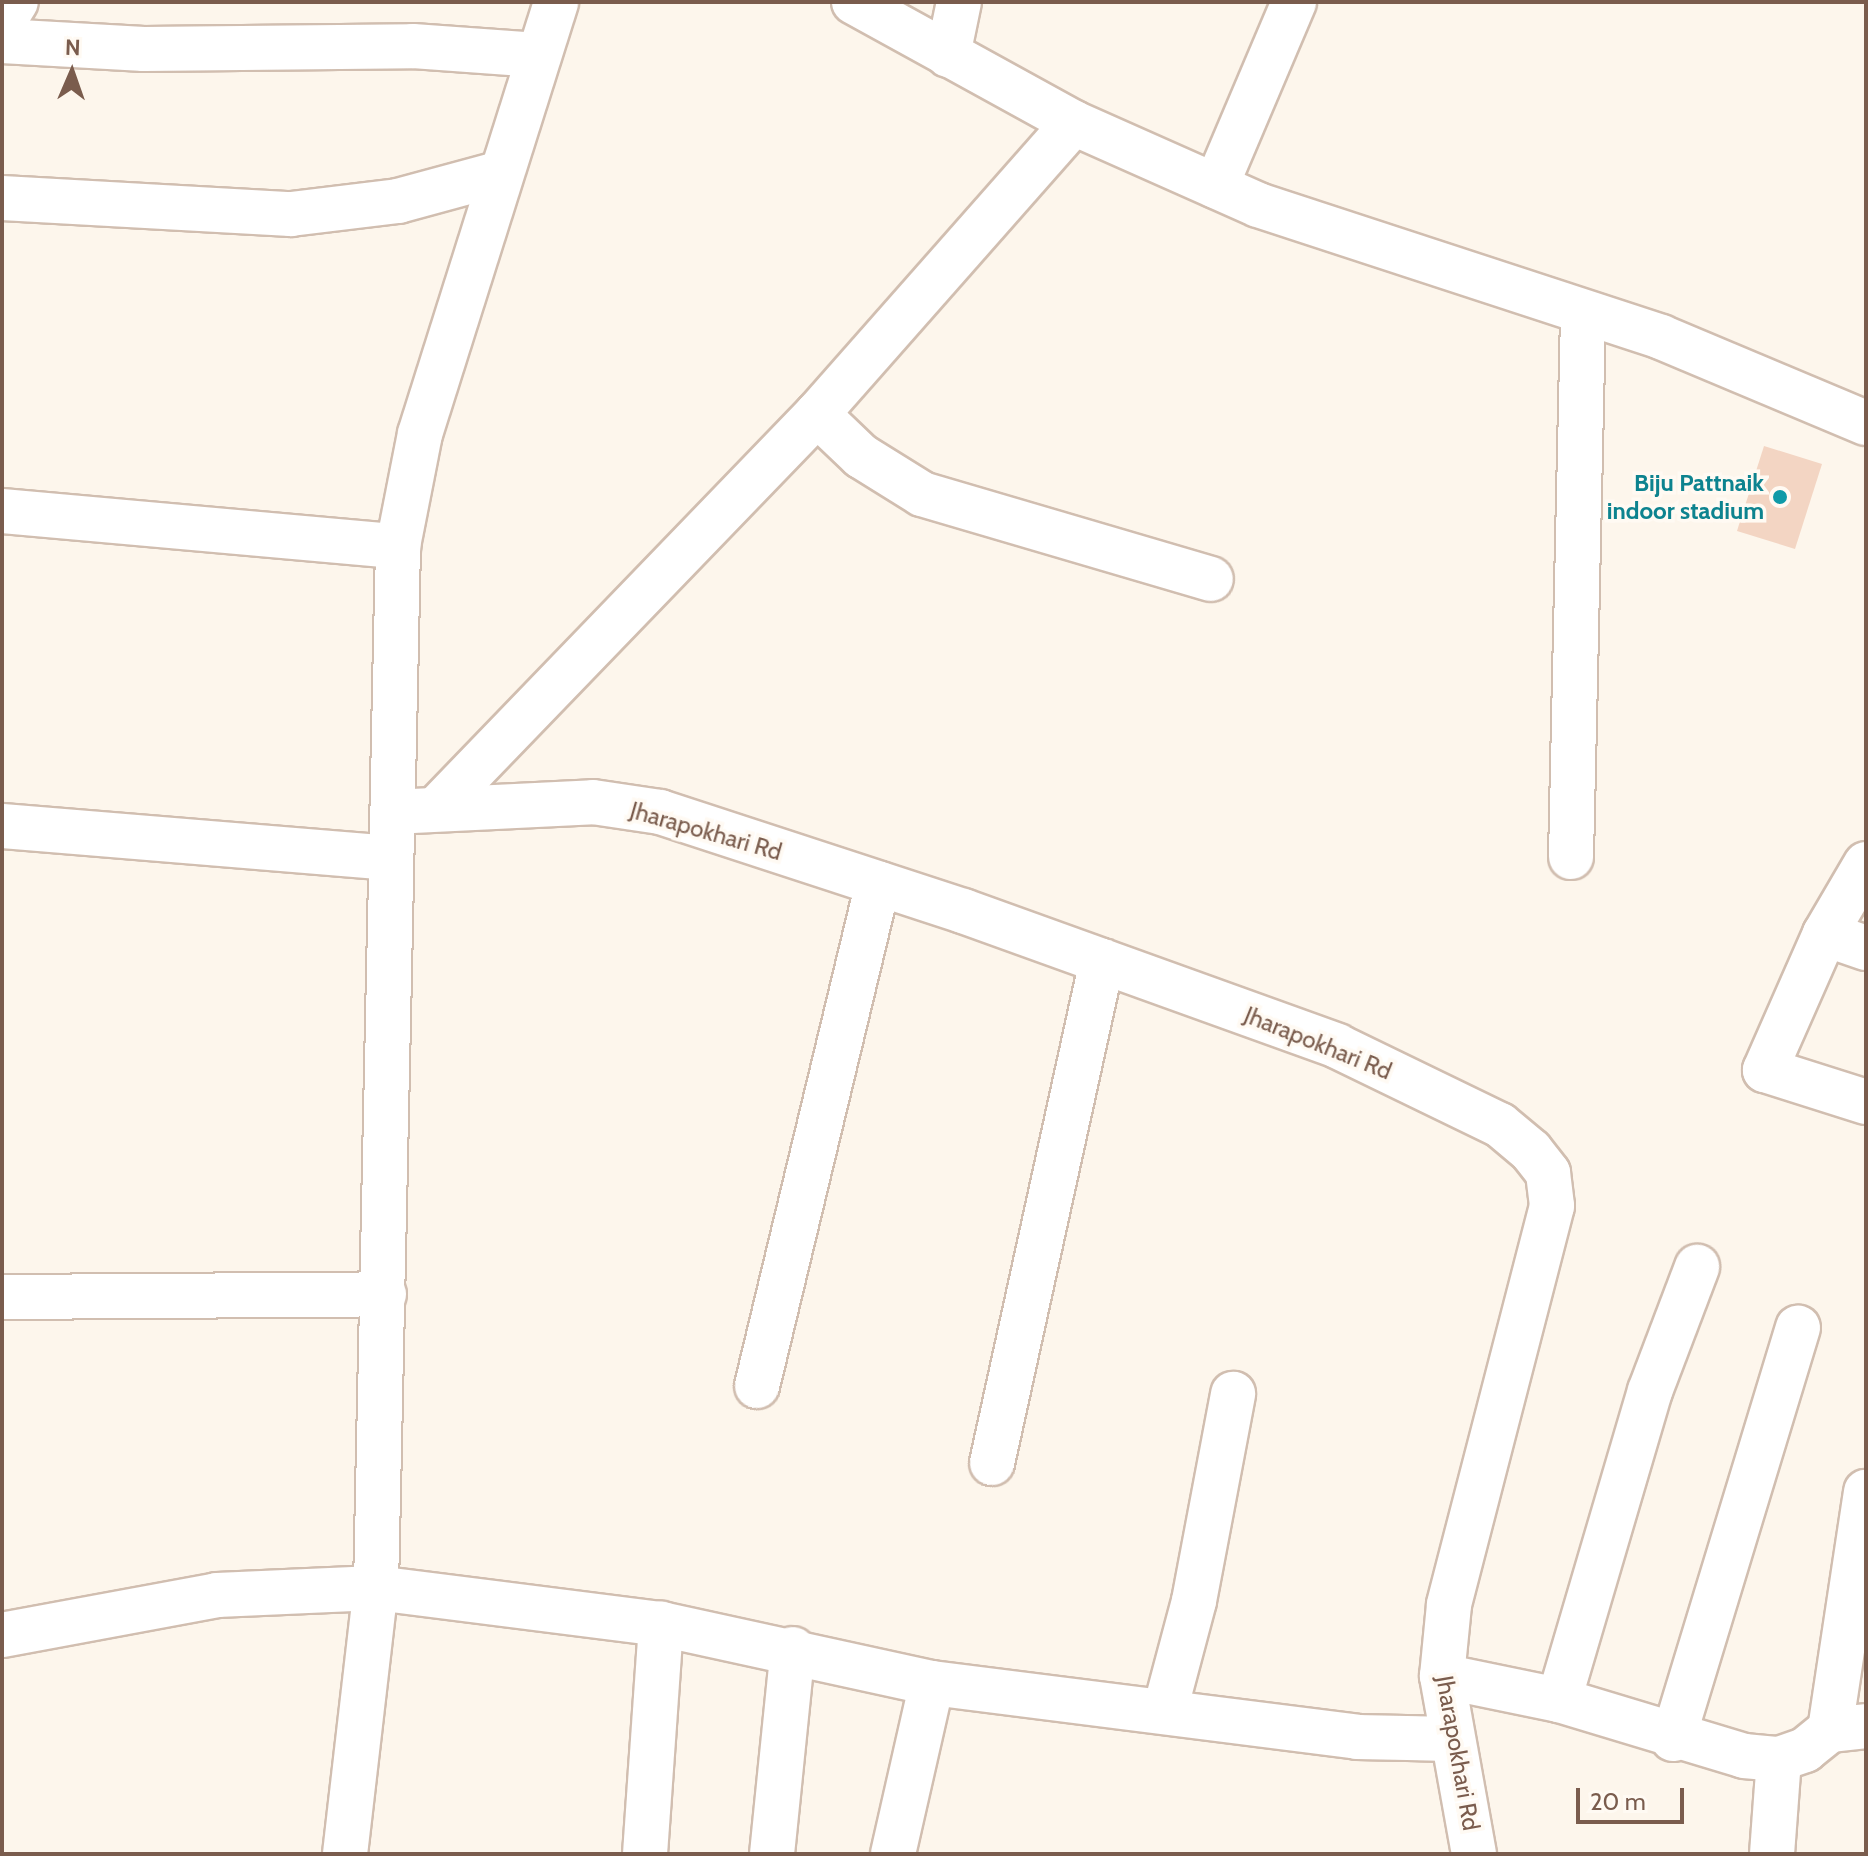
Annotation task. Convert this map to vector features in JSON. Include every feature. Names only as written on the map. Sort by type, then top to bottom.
[{"type":"street","points":[[2,24],[16,2]]},
{"type":"street","points":[[345,1854],[376,1588],[398,546],[420,434],[556,2]]},
{"type":"street","points":[[854,2],[1074,123],[1216,186],[1583,314],[1661,337],[1866,423]]},
{"type":"street","points":[[948,55],[959,2]]},
{"type":"street","points":[[1216,186],[1294,2]]},
{"type":"street","points":[[2,41],[144,49],[413,46],[538,55]]},
{"type":"street","points":[[436,809],[817,414],[1074,123]]},
{"type":"street","points":[[2,198],[291,214],[398,201],[501,173]]},
{"type":"street","points":[[1571,857],[1583,314]]},
{"type":"street","points":[[817,414],[861,456],[922,494],[1211,579]]},
{"type":"street","points":[[2,511],[398,546]]},
{"type":"street","name":"Jharapokhari Rd","points":[[392,812],[593,802],[660,812],[878,883],[1337,1046],[1500,1125],[1548,1173],[1552,1206],[1449,1605],[1442,1676],[1450,1739],[1474,1854]]},
{"type":"street","points":[[2,826],[391,858]]},
{"type":"street","points":[[1866,864],[1825,934],[1765,1070],[1866,1102]]},
{"type":"street","points":[[757,1386],[878,883]]},
{"type":"street","points":[[1825,934],[1866,948]]},
{"type":"street","points":[[992,1463],[1102,961]]},
{"type":"street","points":[[1559,1700],[1650,1391],[1697,1267]]},
{"type":"street","points":[[2,1297],[384,1294]]},
{"type":"street","points":[[1673,1739],[1798,1328]]},
{"type":"street","points":[[1165,1710],[1194,1601],[1233,1394]]},
{"type":"street","points":[[1442,1676],[1559,1700],[1673,1739],[1779,1759],[1805,1750],[1848,1728],[1866,1492]]},
{"type":"street","points":[[2,1635],[217,1595],[376,1588],[661,1624],[793,1649],[932,1683],[1165,1710],[1357,1737],[1450,1739]]},
{"type":"street","points":[[645,1854],[661,1624]]},
{"type":"street","points":[[772,1854],[793,1649]]},
{"type":"street","points":[[893,1854],[932,1683]]},
{"type":"street","points":[[1772,1854],[1779,1759]]},
{"type":"building","name":"Biju Pattnaik indoor stadium","points":[[1764,446],[1822,464],[1795,549],[1737,531]]},
{"type":"place","name":"Biju Pattnaik indoor stadium","points":[[1780,497]]}]
